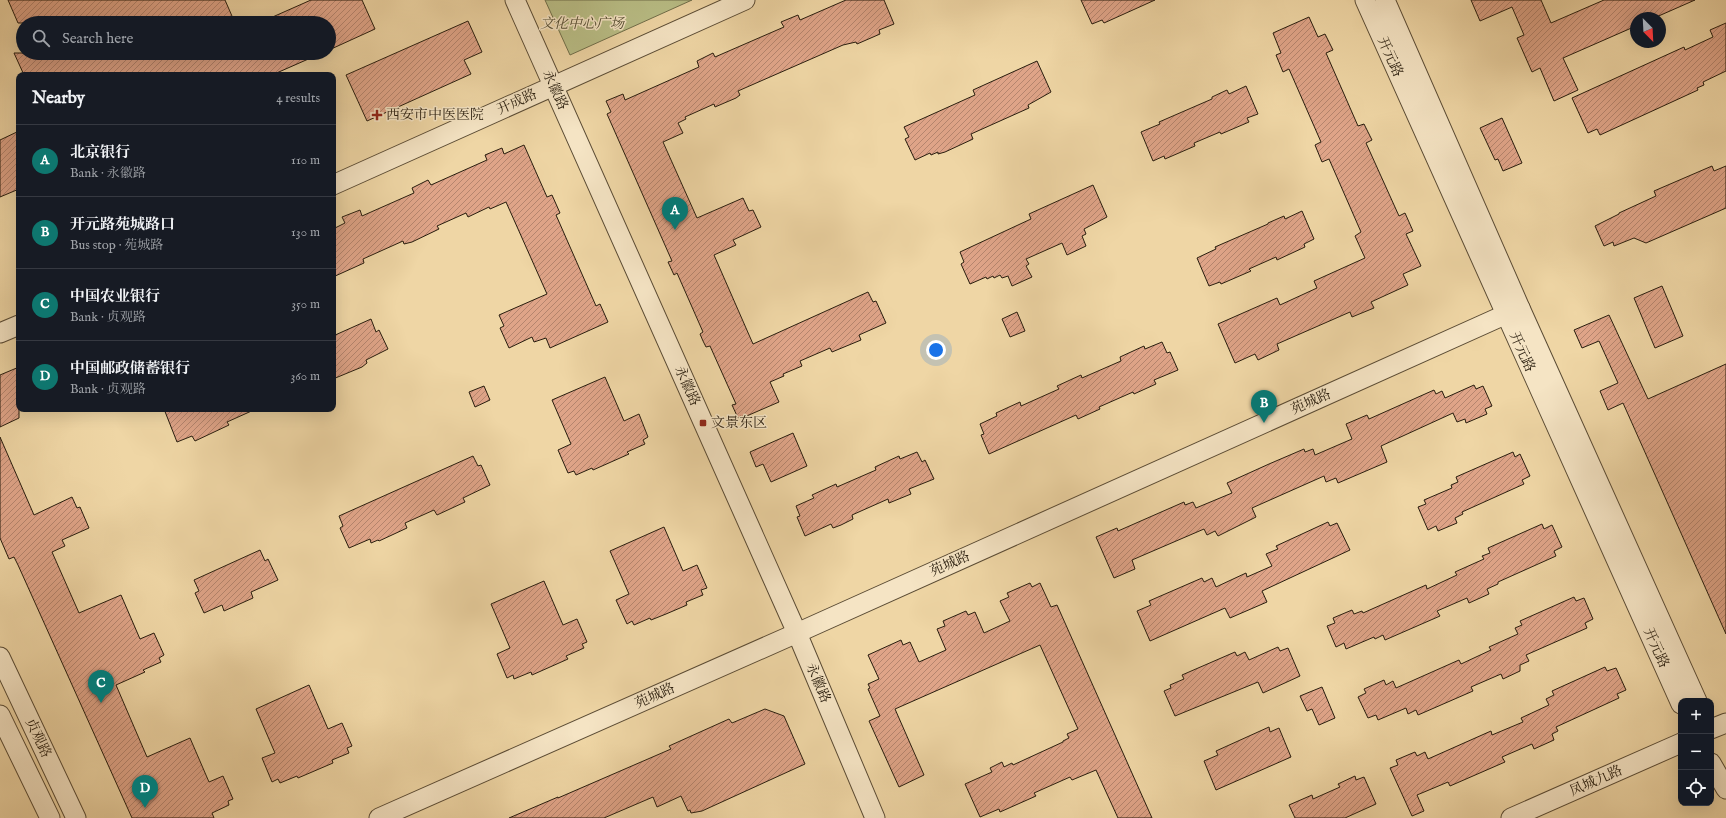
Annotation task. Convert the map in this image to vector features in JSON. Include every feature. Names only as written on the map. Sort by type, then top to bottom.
[{"type":"street","name":"永徽路","points":[[515,0],[797,633],[875,818]]},
{"type":"street","name":"开成路","points":[[336,184],[745,0]]},
{"type":"street","name":"开元路","points":[[1365,0],[1696,698]]},
{"type":"street","name":"开元路","points":[[1385,0],[1513,311],[1678,698]]},
{"type":"street","name":"苑城路","points":[[379,818],[797,633],[1513,311]]},
{"type":"street","points":[[0,333],[16,326]]},
{"type":"street","name":"贞观路","points":[[0,657],[76,818]]},
{"type":"street","name":"贞观路","points":[[0,715],[50,818]]},
{"type":"street","points":[[1714,728],[1726,723]]},
{"type":"street","name":"凤城九路","points":[[1511,818],[1678,744]]},
{"type":"street","points":[[1714,769],[1726,789]]},
{"type":"green space","name":"文化中心广场","points":[[545,0],[692,0],[570,55]]},
{"type":"building","points":[[8,0],[225,0],[232,16],[16,16],[16,18]]},
{"type":"building","points":[[311,0],[362,0],[375,29],[336,47],[336,16],[275,16]]},
{"type":"building","points":[[846,0],[884,0],[894,24],[879,30],[880,34],[857,44],[856,42],[843,45],[738,91],[740,95],[736,98],[715,107],[714,104],[685,117],[686,119],[678,123],[683,133],[663,142],[697,218],[743,198],[749,211],[753,210],[761,227],[733,240],[736,245],[714,255],[753,344],[868,292],[873,302],[876,301],[886,323],[859,335],[861,340],[832,352],[830,348],[800,361],[802,366],[783,374],[784,376],[770,382],[779,402],[742,418],[741,416],[738,418],[732,405],[736,404],[710,346],[706,347],[703,341],[700,334],[703,332],[677,273],[674,275],[668,262],[672,261],[607,114],[611,112],[606,101],[623,94],[625,100],[699,67],[697,61],[713,53],[715,57],[784,27],[781,22],[798,15],[800,20]]},
{"type":"building","points":[[1081,0],[1155,0],[1104,23],[1102,20],[1092,24]]},
{"type":"building","points":[[1471,0],[1541,0],[1551,23],[1604,0],[1695,0],[1666,13],[1630,12],[1630,29],[1563,58],[1578,90],[1554,101],[1540,68],[1532,72],[1517,38],[1524,35],[1512,7],[1480,21]]},
{"type":"building","points":[[1309,17],[1318,37],[1325,34],[1333,50],[1326,53],[1358,126],[1364,124],[1372,140],[1366,143],[1399,216],[1405,213],[1413,231],[1406,234],[1421,266],[1403,274],[1408,285],[1371,302],[1374,308],[1352,317],[1350,312],[1277,344],[1279,350],[1258,360],[1255,354],[1235,363],[1218,324],[1277,298],[1280,305],[1317,288],[1314,281],[1365,258],[1355,236],[1361,232],[1329,159],[1322,162],[1315,145],[1321,142],[1289,69],[1283,72],[1276,55],[1281,53],[1273,33]]},
{"type":"building","points":[[468,21],[482,52],[464,60],[471,74],[367,121],[346,75]]},
{"type":"building","points":[[1726,23],[1726,71],[1703,82],[1704,85],[1697,88],[1698,90],[1600,135],[1597,129],[1588,133],[1572,98],[1684,47],[1685,50],[1713,37],[1710,30]]},
{"type":"building","points":[[17,60],[306,60],[279,72],[23,72]]},
{"type":"building","points":[[1037,61],[1051,92],[1028,105],[1029,108],[971,134],[973,139],[945,152],[938,154],[938,152],[931,155],[930,153],[915,160],[905,139],[909,137],[904,127],[975,95],[973,90]]},
{"type":"building","points":[[1246,86],[1258,114],[1247,118],[1249,122],[1221,134],[1220,132],[1194,143],[1195,146],[1165,159],[1164,156],[1153,161],[1141,132],[1160,124],[1159,122],[1212,99],[1212,97],[1227,90],[1229,94]]},
{"type":"building","points":[[1502,118],[1522,163],[1503,171],[1498,159],[1495,160],[1480,128]]},
{"type":"building","points":[[16,132],[16,190],[0,197],[0,140]]},
{"type":"building","points":[[524,145],[547,197],[552,195],[560,213],[556,215],[596,306],[600,304],[608,322],[550,348],[546,338],[534,342],[532,337],[509,348],[500,328],[504,326],[499,315],[547,294],[506,202],[490,209],[489,207],[468,217],[466,213],[437,226],[439,229],[412,242],[404,244],[403,241],[363,259],[364,263],[336,276],[336,228],[345,223],[342,217],[360,210],[362,216],[414,193],[412,188],[428,180],[431,185],[487,160],[485,155],[502,148],[504,154]]},
{"type":"building","points":[[1712,166],[1714,171],[1726,166],[1726,208],[1646,243],[1634,238],[1614,246],[1613,242],[1604,246],[1595,226],[1656,196],[1654,191]]},
{"type":"building","points":[[1093,185],[1107,217],[1084,229],[1086,234],[1082,236],[1086,246],[1067,255],[1062,243],[1026,259],[1029,264],[1026,266],[1032,277],[1012,286],[1008,276],[1002,278],[1000,275],[987,279],[986,277],[970,284],[961,264],[964,262],[960,252],[1031,219],[1029,214]]},
{"type":"building","points":[[1302,211],[1314,239],[1304,244],[1305,247],[1277,260],[1276,257],[1249,269],[1251,271],[1221,284],[1220,282],[1209,286],[1197,258],[1216,249],[1215,247],[1268,223],[1284,216],[1285,219]]},
{"type":"building","points":[[1662,286],[1683,336],[1655,348],[1634,298]]},
{"type":"building","points":[[1017,312],[1025,331],[1010,337],[1002,319]]},
{"type":"building","points":[[1609,315],[1648,399],[1726,364],[1726,634],[1623,403],[1608,410],[1600,391],[1618,383],[1599,341],[1582,348],[1574,330]]},
{"type":"building","points":[[371,319],[376,332],[379,330],[388,349],[366,360],[367,363],[362,367],[336,378],[336,335]]},
{"type":"building","points":[[1162,342],[1167,353],[1170,352],[1178,370],[1154,380],[1156,384],[1099,407],[1100,409],[1078,419],[1076,415],[989,454],[981,435],[984,434],[980,424],[997,416],[996,413],[1020,402],[1021,406],[1059,389],[1057,386],[1081,375],[1082,378],[1121,361],[1120,357],[1144,346],[1145,349]]},
{"type":"building","points":[[16,368],[16,412],[19,412],[19,418],[0,427],[0,375]]},
{"type":"building","points":[[605,377],[624,421],[639,414],[648,437],[643,440],[645,444],[627,452],[629,454],[593,470],[592,468],[576,475],[574,471],[568,473],[558,450],[571,444],[552,400]]},
{"type":"building","points":[[1474,385],[1476,389],[1483,386],[1492,406],[1485,409],[1487,414],[1466,423],[1465,419],[1457,422],[1453,413],[1381,446],[1387,462],[1338,483],[1336,478],[1326,482],[1324,476],[1252,508],[1256,517],[1218,536],[1215,531],[1207,535],[1204,529],[1132,560],[1135,569],[1114,578],[1096,537],[1117,528],[1118,531],[1184,502],[1185,505],[1193,502],[1196,508],[1232,493],[1227,483],[1269,464],[1304,449],[1305,452],[1313,449],[1315,455],[1352,439],[1346,424],[1367,415],[1369,419],[1434,390],[1436,394],[1442,391],[1445,398]]},
{"type":"building","points":[[484,386],[490,400],[475,407],[469,392]]},
{"type":"building","points":[[165,412],[249,412],[227,422],[229,425],[195,441],[192,436],[177,442]]},
{"type":"building","points":[[793,433],[807,466],[771,482],[763,464],[756,467],[750,452]]},
{"type":"building","points":[[0,437],[34,515],[72,497],[77,508],[80,507],[89,528],[62,540],[65,546],[52,552],[79,613],[121,595],[140,639],[154,633],[164,655],[159,658],[161,662],[143,670],[145,672],[116,685],[147,757],[190,738],[209,782],[223,776],[233,799],[228,801],[229,805],[212,813],[214,818],[132,818],[18,565],[14,557],[9,559],[0,538]]},
{"type":"building","points":[[917,452],[922,462],[925,460],[934,479],[909,489],[911,494],[889,503],[888,499],[852,515],[853,519],[841,525],[833,528],[831,524],[805,536],[797,517],[800,516],[796,506],[814,498],[812,495],[836,484],[837,487],[876,470],[875,467],[899,456],[900,459]]},
{"type":"building","points":[[1513,452],[1515,457],[1520,454],[1530,476],[1522,480],[1524,484],[1462,512],[1463,514],[1455,518],[1457,523],[1438,531],[1436,526],[1428,530],[1418,507],[1426,504],[1424,500],[1452,488],[1451,485],[1458,482],[1456,477]]},
{"type":"building","points":[[473,456],[478,466],[481,465],[490,485],[463,498],[465,502],[437,515],[434,510],[405,523],[407,528],[379,541],[378,540],[371,543],[370,539],[349,548],[340,528],[343,526],[339,516]]},
{"type":"building","points":[[1328,522],[1330,526],[1337,523],[1350,550],[1262,591],[1267,602],[1230,618],[1225,608],[1150,641],[1137,611],[1151,605],[1149,601],[1202,578],[1204,582],[1212,578],[1216,587],[1246,573],[1247,577],[1272,566],[1266,554],[1278,549],[1276,546]]},
{"type":"building","points":[[1542,524],[1544,529],[1552,525],[1562,547],[1554,551],[1556,556],[1498,582],[1498,584],[1487,589],[1489,594],[1469,603],[1467,598],[1437,611],[1440,616],[1385,640],[1383,635],[1375,639],[1374,637],[1346,649],[1344,643],[1336,647],[1327,626],[1335,623],[1333,618],[1352,610],[1354,614],[1362,611],[1363,613],[1426,585],[1427,589],[1457,575],[1455,572],[1484,559],[1482,556],[1490,553],[1488,548]]},
{"type":"building","points":[[664,527],[683,571],[697,565],[707,588],[701,590],[703,595],[686,602],[687,605],[651,620],[650,618],[634,625],[632,621],[627,624],[616,600],[629,594],[610,551]]},
{"type":"building","points":[[260,550],[265,561],[268,559],[278,580],[251,592],[253,598],[224,611],[222,605],[204,613],[195,593],[199,591],[194,580]]},
{"type":"building","points":[[544,581],[563,625],[577,619],[587,642],[582,644],[584,648],[566,656],[568,659],[532,675],[531,672],[514,679],[513,675],[507,678],[497,654],[510,648],[491,604]]},
{"type":"building","points":[[1030,583],[1032,587],[1040,583],[1051,607],[1057,605],[1152,818],[1118,818],[1096,770],[1072,780],[1070,777],[1034,793],[1036,796],[1000,812],[999,809],[980,817],[965,784],[992,772],[990,768],[1002,762],[1004,767],[1012,763],[1013,765],[1063,742],[1069,738],[1067,734],[1078,729],[1040,645],[895,709],[924,775],[899,787],[869,721],[880,716],[868,689],[870,688],[868,684],[879,679],[868,655],[901,640],[903,645],[910,642],[919,662],[946,650],[937,629],[945,626],[943,621],[966,611],[968,615],[975,612],[984,633],[1010,621],[1000,601],[1009,597],[1007,593]]},
{"type":"building","points":[[1574,597],[1576,601],[1584,598],[1593,619],[1585,623],[1587,628],[1526,655],[1529,661],[1520,665],[1520,671],[1503,679],[1501,674],[1471,687],[1473,691],[1418,715],[1416,710],[1408,714],[1406,708],[1378,720],[1376,715],[1368,718],[1358,697],[1366,693],[1364,689],[1384,680],[1386,685],[1393,681],[1396,688],[1459,660],[1461,664],[1491,650],[1489,647],[1518,634],[1515,628],[1522,625],[1520,621]]},
{"type":"building","points":[[1278,647],[1280,651],[1288,648],[1300,676],[1263,693],[1258,682],[1175,716],[1164,691],[1171,688],[1170,685],[1184,679],[1182,675],[1235,652],[1237,656],[1245,652],[1249,660]]},
{"type":"building","points":[[1605,667],[1607,671],[1616,668],[1626,690],[1617,694],[1619,698],[1556,727],[1558,731],[1552,734],[1554,740],[1534,749],[1532,744],[1502,757],[1505,762],[1450,786],[1448,782],[1417,795],[1424,811],[1412,816],[1390,768],[1398,765],[1396,760],[1415,752],[1417,756],[1425,752],[1428,759],[1491,731],[1492,735],[1523,722],[1521,718],[1549,705],[1546,699],[1554,695],[1552,691]]},
{"type":"building","points":[[309,685],[328,729],[342,723],[352,746],[347,748],[349,753],[332,760],[333,763],[298,778],[297,776],[280,783],[278,779],[272,782],[262,758],[275,753],[256,709]]},
{"type":"building","points":[[1322,687],[1335,718],[1319,725],[1312,709],[1307,711],[1300,696]]},
{"type":"building","points":[[765,709],[784,716],[805,764],[702,811],[691,813],[690,810],[688,811],[681,796],[657,807],[653,797],[604,818],[509,818],[671,749],[669,746],[729,719],[732,723]]},
{"type":"building","points":[[1269,727],[1270,732],[1279,728],[1291,757],[1216,790],[1204,761],[1218,755],[1216,751]]},
{"type":"building","points":[[1355,776],[1356,780],[1364,777],[1376,804],[1345,818],[1295,818],[1289,805],[1312,795],[1313,799],[1340,787],[1338,784]]},
{"type":"place","name":"西安市中医医院","points":[[377,115]]},
{"type":"place","name":"北京银行","points":[[675,230]]},
{"type":"place","name":"文景东区","points":[[703,423]]},
{"type":"place","name":"开元路苑城路口","points":[[1264,423]]},
{"type":"place","name":"中国农业银行","points":[[101,703]]},
{"type":"place","name":"中国邮政储蓄银行","points":[[145,808]]}]
